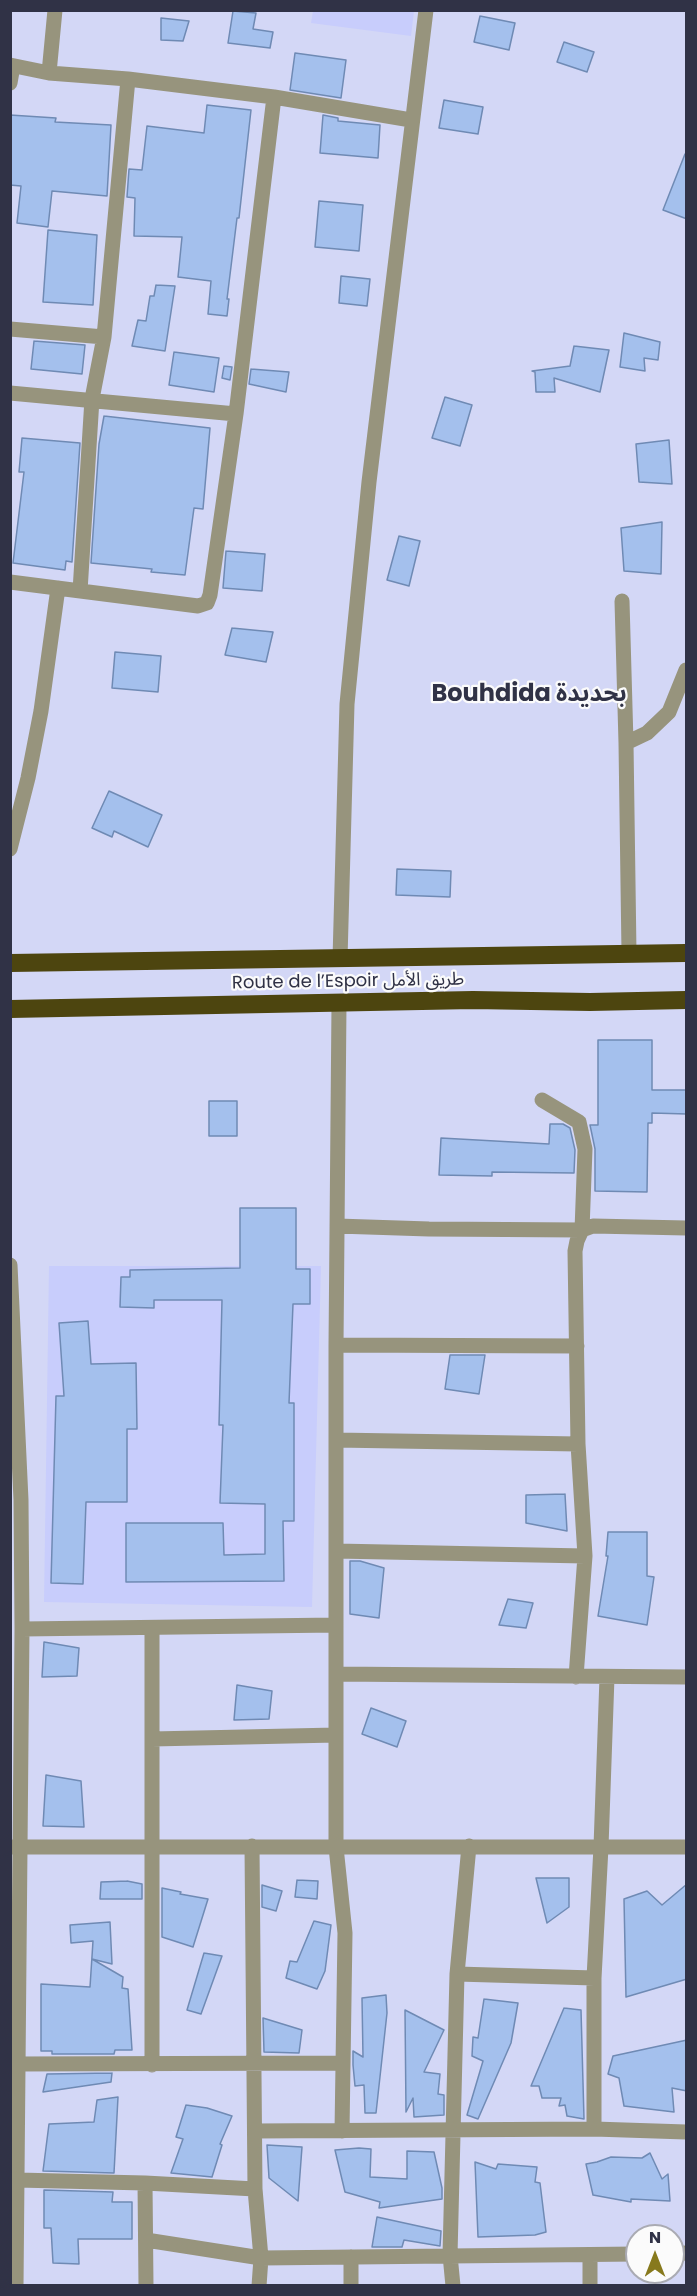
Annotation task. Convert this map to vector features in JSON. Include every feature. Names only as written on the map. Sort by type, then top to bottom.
[{"type":"highway","name":"Route de l’Espoir طريق الأمل","points":[[10,963],[687,953]]},
{"type":"highway","name":"Route de l’Espoir طريق الأمل","points":[[10,1009],[473,1000],[590,1002],[687,1000]]},
{"type":"street","points":[[49,73],[55,10]]},
{"type":"street","points":[[340,959],[347,704],[369,482],[426,10]]},
{"type":"street","points":[[10,83],[12,65],[49,73],[128,79],[274,97],[411,120]]},
{"type":"street","points":[[80,591],[92,399],[104,337],[128,79]]},
{"type":"street","points":[[10,582],[198,606],[207,603],[210,596],[236,414],[274,97]]},
{"type":"street","points":[[10,329],[104,337]]},
{"type":"street","points":[[10,393],[236,414]]},
{"type":"street","points":[[10,849],[28,778],[41,711],[58,588]]},
{"type":"street","points":[[622,601],[627,743],[629,953]]},
{"type":"street","points":[[627,743],[646,734],[669,712],[687,670]]},
{"type":"street","points":[[339,1004],[336,1847],[345,1933],[346,2010],[342,2132]]},
{"type":"street","points":[[542,1100],[579,1122],[585,1149],[582,1230],[575,1251],[578,1444],[585,1556],[576,1677]]},
{"type":"street","points":[[337,1226],[582,1230],[593,1226],[687,1228]]},
{"type":"street","points":[[10,1265],[22,1629],[16,1702],[15,1847],[18,2064],[14,2144],[17,2180],[14,2263],[16,2286]]},
{"type":"street","points":[[336,1345],[577,1346]]},
{"type":"street","points":[[336,1440],[578,1444]]},
{"type":"street","points":[[336,1551],[585,1556]]},
{"type":"street","points":[[22,1629],[336,1625]]},
{"type":"street","points":[[152,1629],[152,2065]]},
{"type":"street","points":[[336,1674],[687,1677]]},
{"type":"street","points":[[594,2129],[594,1978],[602,1847],[607,1677]]},
{"type":"street","points":[[152,1740],[336,1735]]},
{"type":"street","points":[[252,1846],[255,2189],[261,2258],[259,2286]]},
{"type":"street","points":[[453,2286],[450,2255],[457,1974],[469,1846]]},
{"type":"street","points":[[15,1847],[687,1847]]},
{"type":"street","points":[[457,1974],[594,1978]]},
{"type":"street","points":[[18,2064],[343,2063]]},
{"type":"street","points":[[255,2131],[594,2129],[687,2132]]},
{"type":"street","points":[[17,2180],[145,2183],[255,2189]]},
{"type":"street","points":[[145,2183],[146,2286]]},
{"type":"street","points":[[146,2240],[261,2258],[625,2254]]},
{"type":"street","points":[[590,2255],[590,2286]]},
{"type":"street","points":[[351,2258],[351,2286]]},
{"type":"shaded area","points":[[313,11],[414,11],[411,36],[311,23]]},
{"type":"shaded area","points":[[49,1266],[321,1266],[312,1607],[44,1602]]},
{"type":"building","points":[[233,11],[256,13],[253,29],[273,32],[270,48],[228,43]]},
{"type":"building","points":[[480,16],[515,23],[509,50],[474,42]]},
{"type":"building","points":[[161,18],[189,21],[183,41],[161,40]]},
{"type":"building","points":[[564,42],[594,52],[587,72],[557,62]]},
{"type":"building","points":[[295,53],[346,60],[341,98],[290,90]]},
{"type":"building","points":[[444,100],[483,107],[478,134],[439,128]]},
{"type":"building","points":[[207,105],[251,110],[227,299],[229,299],[227,316],[208,314],[211,281],[178,277],[182,237],[134,236],[135,198],[127,197],[129,169],[142,170],[147,126],[204,133]]},
{"type":"building","points":[[10,115],[56,118],[55,122],[111,125],[107,196],[52,191],[48,227],[17,223],[21,186],[10,185]]},
{"type":"building","points":[[323,115],[338,118],[338,121],[380,125],[378,158],[320,153]]},
{"type":"building","points":[[685,154],[687,154],[687,219],[663,210]]},
{"type":"building","points":[[319,201],[363,205],[359,251],[315,247]]},
{"type":"building","points":[[48,230],[97,235],[93,305],[43,302]]},
{"type":"building","points":[[341,276],[370,279],[367,306],[339,303]]},
{"type":"building","points":[[156,285],[175,286],[165,351],[132,346],[138,320],[146,321],[150,296],[154,296]]},
{"type":"building","points":[[624,333],[660,342],[658,360],[644,358],[645,371],[620,367]]},
{"type":"building","points":[[34,341],[85,345],[82,374],[31,369]]},
{"type":"building","points":[[574,346],[609,350],[600,392],[554,378],[555,392],[536,392],[535,372],[532,371],[570,366]]},
{"type":"building","points":[[174,352],[219,358],[214,392],[169,385]]},
{"type":"building","points":[[224,366],[232,367],[230,380],[222,378]]},
{"type":"building","points":[[251,369],[289,372],[286,392],[249,384]]},
{"type":"building","points":[[445,397],[472,405],[460,446],[432,438]]},
{"type":"building","points":[[104,416],[210,428],[203,509],[194,508],[185,575],[91,563],[99,444]]},
{"type":"building","points":[[22,438],[80,443],[72,562],[66,561],[65,570],[13,563],[24,472],[19,472]]},
{"type":"building","points":[[669,440],[672,484],[639,482],[636,444]]},
{"type":"building","points":[[662,522],[661,574],[624,571],[621,528]]},
{"type":"building","points":[[399,536],[420,541],[409,586],[387,580]]},
{"type":"building","points":[[226,551],[265,554],[262,591],[223,588]]},
{"type":"building","points":[[232,628],[273,632],[266,662],[225,655]]},
{"type":"building","points":[[115,652],[161,656],[158,692],[112,688]]},
{"type":"building","points":[[109,791],[162,815],[148,847],[114,831],[112,837],[92,828]]},
{"type":"building","points":[[397,869],[451,871],[450,897],[396,895]]},
{"type":"building","points":[[598,1040],[652,1040],[652,1090],[687,1090],[687,1114],[652,1113],[652,1123],[648,1123],[647,1192],[595,1191],[595,1149],[590,1125],[598,1125]]},
{"type":"building","points":[[209,1101],[237,1101],[237,1136],[209,1136]]},
{"type":"building","points":[[550,1124],[563,1124],[570,1128],[575,1150],[574,1173],[492,1172],[492,1176],[439,1175],[441,1138],[549,1144]]},
{"type":"building","points":[[240,1208],[296,1208],[296,1269],[310,1269],[310,1304],[293,1304],[289,1403],[294,1403],[294,1521],[283,1521],[284,1581],[126,1582],[126,1523],[223,1523],[224,1555],[265,1554],[265,1504],[220,1503],[223,1425],[219,1425],[222,1300],[154,1300],[154,1308],[120,1307],[121,1277],[130,1277],[130,1270],[240,1268]]},
{"type":"building","points":[[88,1321],[91,1364],[136,1363],[137,1429],[127,1429],[127,1502],[86,1502],[83,1584],[51,1583],[56,1396],[64,1396],[59,1323]]},
{"type":"building","points":[[450,1355],[485,1355],[479,1394],[445,1389]]},
{"type":"building","points":[[565,1494],[567,1531],[526,1523],[526,1495]]},
{"type":"building","points":[[608,1532],[647,1532],[647,1576],[654,1577],[647,1625],[598,1616],[608,1556],[606,1556]]},
{"type":"building","points":[[350,1561],[360,1561],[384,1568],[379,1618],[350,1614]]},
{"type":"building","points":[[508,1599],[533,1603],[526,1628],[499,1625]]},
{"type":"building","points":[[44,1642],[79,1648],[77,1676],[42,1677]]},
{"type":"building","points":[[237,1685],[272,1691],[269,1719],[234,1720]]},
{"type":"building","points":[[371,1708],[406,1721],[397,1747],[362,1734]]},
{"type":"building","points":[[46,1775],[81,1781],[84,1827],[43,1826]]},
{"type":"building","points":[[536,1878],[569,1878],[569,1907],[547,1923]]},
{"type":"building","points":[[297,1880],[318,1881],[317,1899],[295,1897]]},
{"type":"building","points":[[127,1881],[142,1884],[142,1899],[100,1899],[101,1882]]},
{"type":"building","points":[[687,1884],[687,1979],[626,1997],[624,1899],[647,1891],[662,1905]]},
{"type":"building","points":[[262,1885],[282,1891],[276,1911],[262,1907]]},
{"type":"building","points":[[162,1888],[208,1899],[193,1947],[162,1937]]},
{"type":"building","points":[[314,1921],[331,1925],[325,1971],[317,1989],[286,1978],[290,1961],[297,1962]]},
{"type":"building","points":[[110,1922],[112,1964],[92,1959],[123,1977],[122,1988],[128,1989],[132,2050],[115,2050],[114,2054],[52,2054],[52,2051],[41,2051],[41,1984],[90,1987],[93,1941],[71,1943],[70,1925]]},
{"type":"building","points":[[204,1953],[222,1956],[201,2014],[187,2010]]},
{"type":"building","points":[[386,1995],[387,2013],[376,2113],[365,2113],[364,2085],[355,2086],[353,2065],[353,2051],[363,2057],[362,1998]]},
{"type":"building","points":[[484,1999],[518,2003],[511,2043],[478,2119],[467,2115],[483,2061],[472,2056],[473,2037],[478,2038]]},
{"type":"building","points":[[564,2008],[581,2010],[584,2119],[567,2116],[565,2105],[559,2106],[561,2098],[542,2098],[539,2086],[531,2086]]},
{"type":"building","points":[[405,2010],[444,2030],[424,2072],[440,2074],[438,2094],[444,2095],[444,2115],[414,2117],[413,2098],[406,2112]]},
{"type":"building","points":[[263,2018],[302,2030],[299,2053],[264,2052]]},
{"type":"building","points":[[687,2040],[687,2091],[672,2088],[674,2112],[624,2106],[619,2078],[608,2074],[613,2056]]},
{"type":"building","points":[[112,2073],[111,2082],[43,2092],[47,2074]]},
{"type":"building","points":[[118,2097],[114,2173],[43,2171],[49,2124],[94,2122],[97,2100]]},
{"type":"building","points":[[186,2105],[207,2108],[232,2116],[220,2144],[222,2145],[212,2177],[171,2173],[183,2139],[176,2137]]},
{"type":"building","points":[[267,2145],[302,2147],[298,2201],[269,2178]]},
{"type":"building","points":[[371,2149],[370,2177],[407,2179],[407,2151],[434,2152],[442,2188],[442,2199],[379,2208],[380,2202],[345,2192],[335,2150]]},
{"type":"building","points":[[650,2153],[662,2179],[668,2174],[670,2201],[631,2199],[631,2202],[593,2195],[586,2164],[611,2157],[642,2158]]},
{"type":"building","points":[[475,2162],[496,2169],[498,2164],[537,2167],[535,2182],[540,2183],[546,2232],[535,2235],[478,2237]]},
{"type":"building","points":[[44,2190],[113,2192],[112,2202],[132,2202],[132,2239],[78,2239],[79,2264],[53,2263],[51,2228],[44,2228]]},
{"type":"building","points":[[377,2217],[441,2231],[440,2246],[404,2240],[402,2247],[372,2247]]},
{"type":"district","name":"Bouhdida بحديدة","points":[[529,695]]}]
